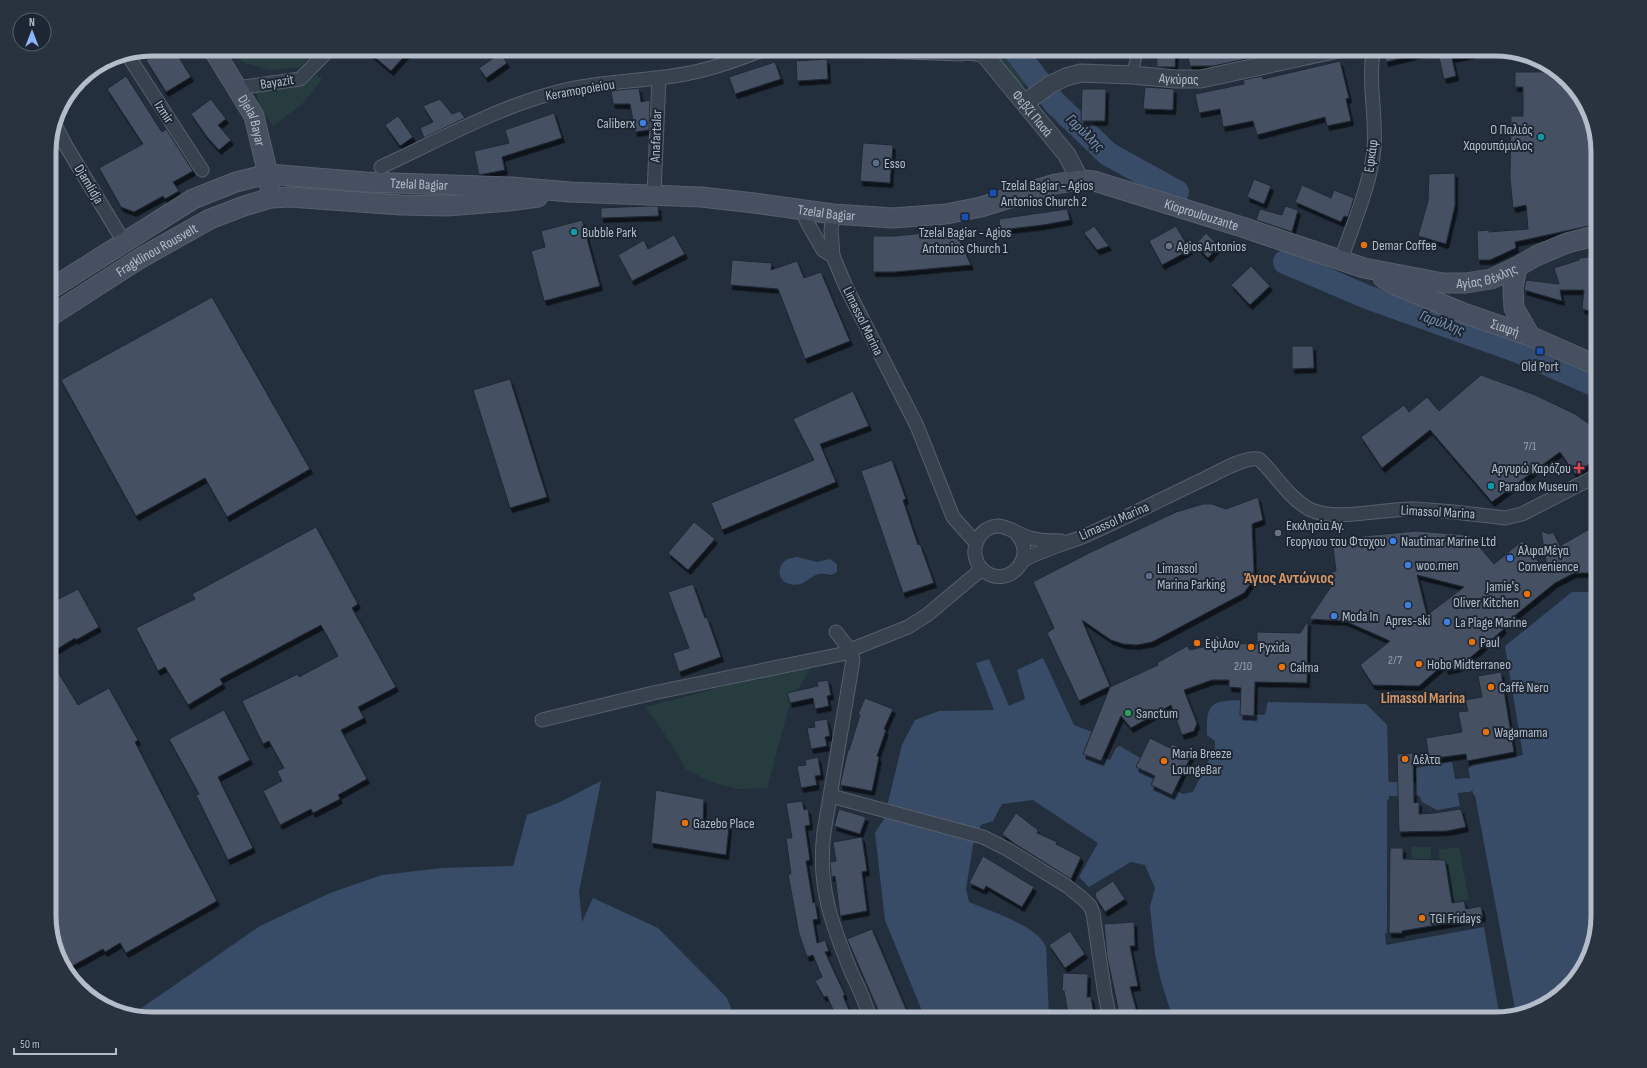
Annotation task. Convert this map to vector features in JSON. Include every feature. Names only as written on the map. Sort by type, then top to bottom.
[{"type":"main road","name":"Djelal Bayar","points":[[217,56],[254,116],[268,174],[271,198]]},
{"type":"main road","name":"Tzelal Bagiar","points":[[268,174],[365,182],[701,197],[833,214],[893,218],[946,214],[989,205],[1055,184],[1080,180]]},
{"type":"main road","name":"Fragklinou Rousvelt","points":[[56,286],[192,199],[236,182],[268,174]]},
{"type":"main road","name":"Kioproulouzante","points":[[1080,180],[1094,181],[1368,269]]},
{"type":"main road","name":"Tzelal Bagiar","points":[[271,198],[290,197],[401,205],[447,206],[509,202],[570,192]]},
{"type":"main road","name":"Fragklinou Rousvelt","points":[[56,313],[140,259],[210,220],[244,206],[271,198]]},
{"type":"main road","name":"Αγίας Θέκλης","points":[[1368,269],[1444,284],[1466,284],[1491,279],[1536,256],[1566,243],[1591,236]]},
{"type":"main road","points":[[1517,267],[1513,288],[1514,308],[1530,336]]},
{"type":"main road","name":"Σιαφή","points":[[1368,269],[1395,285],[1466,314],[1530,336],[1591,363]]},
{"type":"street","name":"Bayazit","points":[[237,88],[300,79],[323,56]]},
{"type":"street","name":"Keramopoieiou","points":[[381,167],[498,112],[543,96],[572,89],[659,78],[715,68],[747,56]]},
{"type":"street","name":"Φεβζί Πασά","points":[[986,56],[1030,101],[1067,155],[1080,180]]},
{"type":"street","points":[[1132,75],[1136,56]]},
{"type":"street","name":"Αγκύρας","points":[[1030,101],[1051,84],[1066,77],[1082,73],[1176,79],[1201,79],[1279,56]]},
{"type":"street","name":"Εφκάφ","points":[[1341,260],[1371,170],[1375,138],[1372,64],[1373,56]]},
{"type":"street","name":"Izmir","points":[[130,59],[202,170]]},
{"type":"street","name":"Anafartalar","points":[[654,194],[659,78]]},
{"type":"street","name":"Djamlidja","points":[[58,131],[124,242]]},
{"type":"street","name":"Limassol Marina","points":[[802,209],[807,222],[823,250],[833,256],[846,287],[917,426],[953,517],[976,543],[984,532],[996,527],[1009,528],[1016,533],[1036,539],[1068,541]]},
{"type":"street","points":[[833,214],[831,230],[833,256]]},
{"type":"street","name":"Limassol Marina","points":[[982,569],[993,575],[1005,575],[1015,570],[1022,562],[1034,554],[1082,537],[1252,458],[1259,459],[1290,495],[1308,508],[1319,513],[1333,515],[1410,509],[1440,510],[1505,518],[1516,516],[1533,509],[1591,479]]},
{"type":"street","points":[[1016,533],[1024,546],[1022,562]]},
{"type":"street","points":[[542,716],[651,687],[841,648],[850,650],[908,627],[927,615],[982,569],[975,556],[976,543]]},
{"type":"street","points":[[836,632],[850,650],[853,660],[822,851],[823,880],[835,932],[867,1012]]},
{"type":"street","points":[[831,796],[983,838],[1007,849],[1067,886],[1090,906],[1094,921],[1109,1012]]},
{"type":"green space","points":[[236,56],[310,56],[300,67],[271,70],[245,63]]},
{"type":"green space","points":[[992,56],[1033,56],[1045,77],[1024,85],[1015,84]]},
{"type":"green space","points":[[317,75],[322,79],[303,103],[273,126],[258,105],[257,92],[302,83]]},
{"type":"green space","points":[[814,662],[790,703],[767,788],[738,789],[711,782],[686,769],[672,745],[646,707]]},
{"type":"green space","points":[[1412,847],[1431,847],[1431,860],[1411,859]]},
{"type":"green space","points":[[1459,847],[1469,899],[1453,903],[1457,922],[1447,925],[1442,901],[1450,889],[1445,860],[1439,860],[1439,849]]},
{"type":"water","points":[[797,557],[817,562],[830,559],[837,564],[837,572],[831,575],[818,574],[803,583],[792,585],[782,579],[780,576],[780,570],[782,564],[786,560]]},
{"type":"water","points":[[1572,592],[1591,592],[1591,916],[1588,941],[1584,953],[1575,970],[1558,988],[1549,996],[1538,1002],[1515,1010],[1475,795],[1469,793],[1466,771],[1473,764],[1523,755],[1505,646]]},
{"type":"water","points":[[1043,658],[1074,725],[1092,732],[1093,737],[1091,754],[1110,760],[1116,748],[1120,746],[1140,758],[1162,783],[1183,794],[1193,792],[1215,748],[1215,741],[1207,735],[1207,721],[1211,708],[1219,702],[1242,700],[1249,714],[1264,715],[1268,702],[1366,704],[1387,725],[1389,800],[1387,799],[1386,945],[1484,927],[1499,1012],[1171,1012],[1161,981],[1155,954],[1150,907],[1155,888],[1145,865],[1131,862],[1089,887],[1079,877],[1098,843],[1033,800],[1002,804],[993,821],[981,825],[973,845],[966,889],[969,902],[1024,926],[1034,932],[1041,939],[1046,947],[1049,1012],[921,1012],[922,1011],[885,920],[875,833],[884,819],[902,745],[915,720],[939,711],[994,710],[976,663],[989,659],[1009,706],[1025,699],[1017,670]]},
{"type":"water","points":[[1452,762],[1460,806],[1437,810],[1422,802],[1416,789],[1416,768]]},
{"type":"water","points":[[601,781],[579,892],[582,922],[593,898],[658,928],[727,998],[732,1012],[145,1012],[138,1011],[260,926],[330,893],[382,875],[442,868],[513,866],[527,815],[558,803]]},
{"type":"pier","points":[[1468,767],[1475,805],[1473,797],[1467,793],[1464,771]]},
{"type":"building","points":[[152,56],[178,56],[191,77],[166,92],[146,60]]},
{"type":"building","points":[[373,56],[405,56],[391,71]]},
{"type":"building","points":[[497,56],[503,56],[507,63],[486,78],[479,68]]},
{"type":"building","points":[[1156,56],[1176,56],[1175,67],[1157,67]]},
{"type":"building","points":[[1188,56],[1256,57],[1213,66],[1190,66]]},
{"type":"building","points":[[1385,56],[1410,56],[1386,62]]},
{"type":"building","points":[[1439,56],[1462,56],[1452,58],[1456,76],[1444,79]]},
{"type":"building","points":[[827,59],[828,79],[797,81],[796,61]]},
{"type":"building","points":[[1340,61],[1349,98],[1346,99],[1351,121],[1327,126],[1325,117],[1257,135],[1253,121],[1223,127],[1220,109],[1199,113],[1195,94],[1244,84],[1243,80],[1262,76],[1263,79]]},
{"type":"building","points":[[775,62],[781,79],[735,94],[729,77]]},
{"type":"building","points":[[1515,72],[1549,72],[1575,98],[1584,115],[1590,139],[1591,226],[1515,242],[1516,248],[1490,260],[1478,260],[1477,231],[1489,230],[1489,232],[1528,229],[1526,205],[1513,208],[1510,178],[1511,116],[1523,116],[1523,87],[1515,87]]},
{"type":"building","points":[[126,76],[162,132],[166,129],[193,171],[173,182],[179,191],[165,199],[163,196],[134,212],[121,207],[99,168],[143,144],[107,89]]},
{"type":"building","points":[[1145,87],[1174,89],[1173,110],[1143,109]]},
{"type":"building","points":[[639,88],[641,102],[650,100],[649,130],[635,132],[630,104],[613,104],[611,91]]},
{"type":"building","points":[[1082,89],[1106,89],[1105,121],[1081,121]]},
{"type":"building","points":[[211,99],[226,119],[218,125],[231,140],[219,150],[207,137],[191,114]]},
{"type":"building","points":[[440,99],[452,114],[460,111],[465,118],[424,138],[420,128],[433,122],[423,106]]},
{"type":"building","points":[[554,113],[562,138],[502,157],[505,170],[479,175],[474,151],[509,143],[505,130]]},
{"type":"building","points":[[398,116],[413,137],[400,146],[385,125]]},
{"type":"building","name":"Esso","points":[[863,143],[893,145],[890,183],[860,181]]},
{"type":"building","points":[[1455,173],[1455,206],[1446,244],[1418,236],[1428,201],[1429,174]]},
{"type":"building","points":[[1254,179],[1271,186],[1264,204],[1247,197]]},
{"type":"building","points":[[1302,185],[1331,198],[1334,190],[1354,198],[1348,217],[1344,216],[1341,222],[1295,202]]},
{"type":"building","points":[[658,206],[659,216],[601,218],[601,208]]},
{"type":"building","points":[[1285,206],[1298,210],[1292,232],[1256,220],[1260,209],[1282,215]]},
{"type":"building","points":[[1067,209],[1070,220],[1000,230],[999,219]]},
{"type":"building","points":[[582,220],[600,286],[544,301],[531,251],[545,247],[541,231]]},
{"type":"building","points":[[1094,226],[1109,246],[1097,250],[1084,233]]},
{"type":"building","name":"Agios Antonios","points":[[1176,226],[1190,250],[1162,265],[1149,241]]},
{"type":"building","points":[[955,230],[971,265],[894,272],[873,272],[873,236],[894,236]]},
{"type":"building","points":[[1206,233],[1219,246],[1208,258],[1195,245]]},
{"type":"building","points":[[674,235],[685,254],[632,281],[618,255],[644,240],[648,249]]},
{"type":"building","points":[[1591,257],[1591,311],[1582,309],[1584,290],[1560,290],[1562,301],[1524,290],[1526,280],[1559,284],[1554,268],[1579,260],[1579,258]]},
{"type":"building","points":[[732,260],[772,263],[771,270],[797,261],[804,278],[821,272],[850,341],[805,359],[778,289],[730,285]]},
{"type":"building","points":[[1251,266],[1270,286],[1250,305],[1231,285]]},
{"type":"building","points":[[212,297],[310,469],[227,517],[205,478],[136,516],[61,380]]},
{"type":"building","points":[[1292,346],[1313,346],[1314,368],[1292,369]]},
{"type":"building","points":[[1481,375],[1533,394],[1575,414],[1591,425],[1591,463],[1575,474],[1560,452],[1492,502],[1430,430],[1382,468],[1361,437],[1404,405],[1409,412],[1427,397],[1439,411]]},
{"type":"building","points":[[510,379],[547,497],[510,508],[473,390]]},
{"type":"building","points":[[853,391],[869,426],[820,444],[836,482],[722,530],[711,503],[814,460],[793,419]]},
{"type":"building","points":[[892,460],[906,499],[903,500],[918,545],[920,544],[934,583],[903,593],[861,471]]},
{"type":"building","name":"Limassol Marina Parking","points":[[1258,497],[1263,520],[1252,524],[1254,570],[1252,582],[1244,593],[1152,642],[1137,645],[1123,644],[1111,640],[1082,620],[1110,686],[1079,701],[1047,633],[1054,628],[1033,582],[1089,553],[1176,512],[1203,504],[1212,504],[1226,509]]},
{"type":"building","points":[[694,522],[715,539],[688,570],[668,553]]},
{"type":"building","points":[[316,527],[358,604],[352,608],[396,687],[358,707],[364,718],[341,730],[367,779],[338,795],[340,799],[313,813],[311,809],[280,825],[263,791],[282,781],[277,771],[284,768],[269,741],[263,744],[242,701],[298,674],[299,677],[338,656],[321,625],[220,679],[223,684],[188,705],[165,667],[158,671],[136,628],[195,599],[192,594]]},
{"type":"building","points":[[1591,528],[1591,573],[1574,573],[1555,583],[1502,626],[1504,629],[1459,667],[1446,670],[1444,664],[1419,686],[1373,685],[1360,665],[1390,641],[1345,621],[1309,619],[1331,587],[1329,573],[1336,571],[1332,539],[1416,531],[1469,535],[1494,564],[1522,541],[1548,573],[1541,531],[1549,534],[1553,532],[1560,546]],"holes":[[[1417,575],[1464,587],[1427,615]]]},
{"type":"building","points":[[693,584],[705,618],[707,617],[721,657],[679,672],[673,653],[689,648],[668,592]]},
{"type":"building","points":[[78,589],[99,627],[76,640],[75,638],[56,650],[56,600]]},
{"type":"building","points":[[1308,621],[1307,683],[1255,682],[1254,716],[1240,715],[1241,688],[1229,687],[1229,680],[1212,680],[1184,690],[1197,723],[1194,731],[1182,735],[1171,705],[1131,728],[1121,716],[1101,761],[1083,754],[1110,687],[1158,665],[1157,663],[1187,646],[1190,650],[1207,646],[1206,641],[1218,635],[1221,643],[1257,644],[1257,632],[1300,633]]},
{"type":"building","points":[[56,669],[78,705],[109,688],[138,740],[135,742],[217,901],[126,953],[120,943],[105,952],[103,949],[70,967],[59,941],[56,923]]},
{"type":"building","points":[[1501,672],[1514,752],[1467,761],[1466,754],[1429,759],[1426,738],[1462,732],[1458,712],[1468,711],[1465,700],[1482,697],[1478,676]]},
{"type":"building","points":[[828,680],[831,695],[827,696],[829,706],[815,709],[813,698],[790,703],[787,693],[818,686],[817,682]]},
{"type":"building","points":[[865,698],[893,709],[884,729],[886,730],[877,756],[879,757],[872,791],[840,785],[848,750],[860,715],[858,714]]},
{"type":"building","points":[[224,710],[250,760],[218,777],[253,848],[228,860],[196,795],[199,794],[169,739]]},
{"type":"building","points":[[827,719],[830,736],[825,737],[827,746],[811,749],[807,728],[815,727],[814,721]]},
{"type":"building","name":"Maria Breeze LoungeBar","points":[[1150,738],[1170,748],[1172,744],[1192,754],[1172,795],[1151,785],[1155,776],[1136,767]]},
{"type":"building","points":[[1413,753],[1414,803],[1419,802],[1419,814],[1461,809],[1466,827],[1447,831],[1399,832],[1397,754]]},
{"type":"building","points":[[818,757],[821,775],[815,776],[817,785],[801,788],[797,766],[806,765],[805,760]]},
{"type":"building","name":"Gazebo Place","points":[[656,790],[704,799],[703,820],[729,826],[726,855],[651,843]]},
{"type":"building","points":[[802,801],[804,810],[808,809],[810,825],[805,826],[810,860],[806,861],[813,903],[815,902],[818,919],[813,920],[817,943],[825,940],[829,951],[825,952],[845,995],[843,996],[850,1012],[834,1012],[827,996],[824,997],[815,981],[822,977],[813,955],[807,957],[799,934],[788,874],[791,874],[786,838],[792,838],[786,803]]},
{"type":"building","points":[[839,809],[866,817],[860,834],[834,826]]},
{"type":"building","points":[[1016,813],[1038,830],[1037,833],[1057,842],[1056,844],[1081,857],[1071,879],[1015,844],[1002,834]]},
{"type":"building","points":[[862,837],[867,871],[862,872],[867,911],[840,916],[835,876],[831,877],[830,862],[836,861],[833,842]]},
{"type":"building","points":[[1390,848],[1403,848],[1403,859],[1445,860],[1452,903],[1464,901],[1466,909],[1481,906],[1483,917],[1402,931],[1402,933],[1389,933]]},
{"type":"building","points":[[983,856],[1034,887],[1022,907],[986,886],[984,890],[969,883]]},
{"type":"building","points":[[1113,881],[1125,899],[1105,912],[1096,898],[1095,893]]},
{"type":"building","points":[[1134,922],[1135,946],[1130,946],[1138,986],[1130,987],[1137,1012],[1117,1012],[1116,1009],[1118,1008],[1107,956],[1104,924]]},
{"type":"building","points":[[872,929],[907,1012],[879,1012],[847,939]]},
{"type":"building","points":[[1070,931],[1085,954],[1065,968],[1049,945]]},
{"type":"building","points":[[1063,973],[1088,974],[1087,997],[1091,997],[1094,1012],[1068,1012],[1064,991],[1062,991]]},
{"type":"waterway","name":"Γαρύλλης","points":[[1019,56],[1055,103],[1108,154],[1177,192]]},
{"type":"waterway","name":"Γαρύλλης","points":[[1285,262],[1367,297],[1518,351],[1591,383]]},
{"type":"waterway","points":[[1456,786],[1468,785]]},
{"type":"waterway","points":[[1389,789],[1416,789]]},
{"type":"place","name":"Caliberx","points":[[643,123]]},
{"type":"place","name":"Ο Παλιός Χαρουπόμυλος","points":[[1541,137]]},
{"type":"place","name":"Esso","points":[[876,163]]},
{"type":"place","name":"Tzelal Bagiar - Agios Antonios Church 2","points":[[993,193]]},
{"type":"place","name":"Tzelal Bagiar - Agios Antonios Church 1","points":[[965,217]]},
{"type":"place","name":"Bubble Park","points":[[574,232]]},
{"type":"place","name":"Demar Coffee","points":[[1364,245]]},
{"type":"place","name":"Agios Antonios","points":[[1169,246]]},
{"type":"place","name":"Old Port","points":[[1540,351]]},
{"type":"place","name":"Αργυρώ Καρόζου","points":[[1579,468]]},
{"type":"place","name":"Paradox Museum","points":[[1491,486]]},
{"type":"place","name":"Εκκλησία Αγ. Γεοργιου του Φτοχου","points":[[1278,533]]},
{"type":"place","name":"Nautimar Marine Ltd","points":[[1393,541]]},
{"type":"place","name":"ΑλφαMέγα Convenience","points":[[1510,558]]},
{"type":"place","name":"woo.men","points":[[1408,565]]},
{"type":"place","name":"Limassol Marina Parking","points":[[1149,576]]},
{"type":"place","name":"Jamie's Oliver Kitchen","points":[[1527,594]]},
{"type":"place","name":"Apres-ski","points":[[1408,605]]},
{"type":"place","name":"Moda In","points":[[1334,616]]},
{"type":"place","name":"La Plage Marine","points":[[1447,622]]},
{"type":"place","name":"Paul","points":[[1472,642]]},
{"type":"place","name":"Εψιλον","points":[[1197,643]]},
{"type":"place","name":"Pyxida","points":[[1251,647]]},
{"type":"place","name":"Hobo Midterraneo","points":[[1419,664]]},
{"type":"place","name":"Calma","points":[[1282,667]]},
{"type":"place","name":"Caffè Nero","points":[[1491,687]]},
{"type":"place","name":"Sanctum","points":[[1128,713]]},
{"type":"place","name":"Wagamama","points":[[1486,732]]},
{"type":"place","name":"Δέλτα","points":[[1405,759]]},
{"type":"place","name":"Maria Breeze LoungeBar","points":[[1164,761]]},
{"type":"place","name":"Gazebo Place","points":[[685,823]]},
{"type":"place","name":"TGI Fridays","points":[[1422,918]]},
{"type":"district","name":"Άγιος Αντώνιος","points":[[1289,578]]},
{"type":"district","name":"Limassol Marina","points":[[1423,698]]}]
